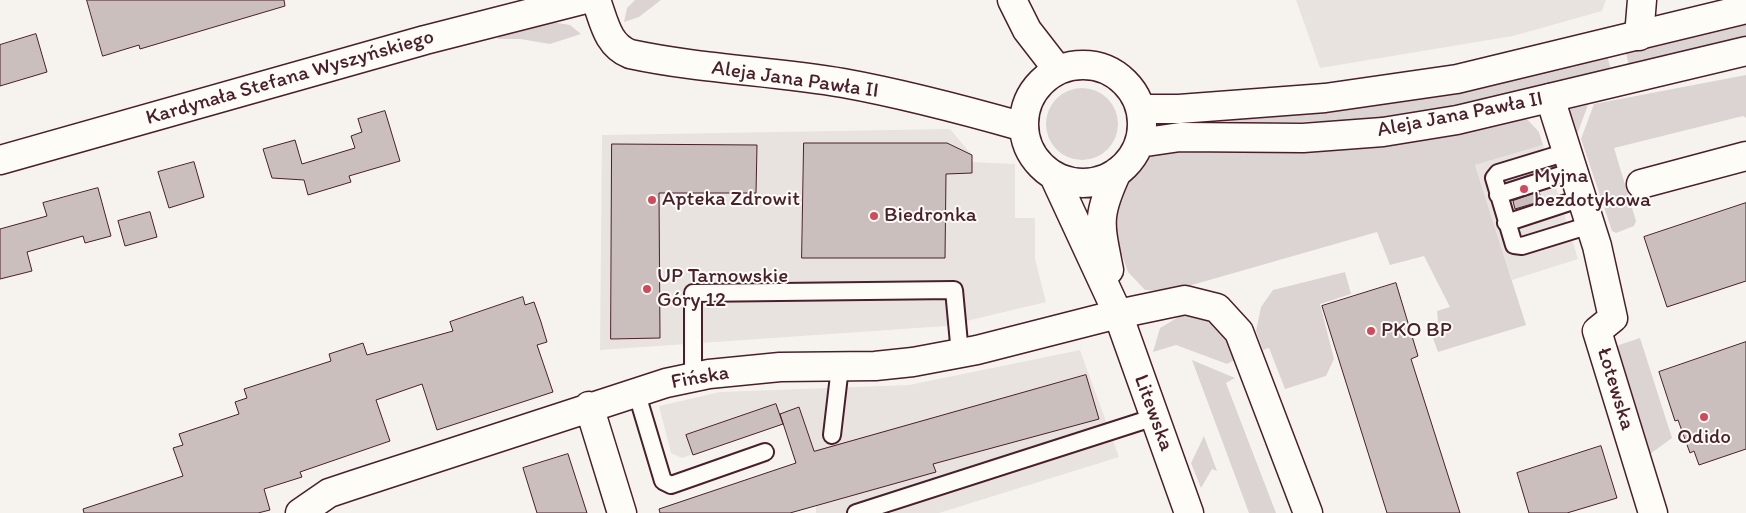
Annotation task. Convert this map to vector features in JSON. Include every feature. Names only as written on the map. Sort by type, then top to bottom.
[{"type":"street","name":"Kardynała Stefana Wyszyńskiego","points":[[0,160],[425,40],[582,0]]},
{"type":"street","name":"Aleja Jana Pawła II","points":[[596,0],[610,40],[619,49],[630,54],[712,68],[842,83],[955,107],[1024,127]]},
{"type":"street","points":[[1012,0],[1027,30],[1058,70]]},
{"type":"street","points":[[1639,36],[1642,0]]},
{"type":"street","name":"Aleja Jana Pawła II","points":[[1141,109],[1179,109],[1325,98],[1457,79],[1746,10]]},
{"type":"street","name":"Aleja Jana Pawła II","points":[[1139,143],[1180,137],[1303,138],[1383,132],[1457,120],[1744,53]]},
{"type":"street","points":[[1076,65],[1096,66],[1113,73],[1128,85],[1141,109],[1139,143],[1133,156],[1117,172],[1096,182],[1073,182],[1054,176],[1035,158],[1028,146],[1024,127],[1027,104],[1040,84],[1058,70],[1076,65]]},
{"type":"street","name":"Łotewska","points":[[1550,98],[1590,225],[1613,318],[1597,331],[1653,513]]},
{"type":"street","points":[[1641,184],[1746,156]]},
{"type":"street","name":"Litewska","points":[[1117,172],[1105,198],[1100,223],[1118,314]]},
{"type":"street","name":"Litewska","points":[[1054,176],[1118,314],[1189,513]]},
{"type":"street","points":[[1118,314],[1185,300],[1217,308],[1239,332],[1308,513]]},
{"type":"street","name":"Fińska","points":[[300,513],[306,507],[337,490],[636,391],[693,377],[780,367],[840,367],[913,362],[960,354],[1118,314]]},
{"type":"street","points":[[589,406],[622,513]]},
{"type":"lane","points":[[1570,162],[1498,195],[1506,223],[1514,245],[1522,246],[1590,225]]},
{"type":"lane","points":[[1506,223],[1582,198]]},
{"type":"lane","points":[[693,377],[693,293],[954,290],[960,354]]},
{"type":"lane","points":[[832,436],[840,367]]},
{"type":"lane","points":[[636,391],[663,481],[672,485],[765,452]]},
{"type":"lane","points":[[856,513],[1154,417]]},
{"type":"shaded area","points":[[635,0],[661,0],[639,17],[624,22],[627,8]]},
{"type":"shaded area","points":[[1296,0],[1606,0],[1602,11],[1513,36],[1320,68]]},
{"type":"shaded area","points":[[1746,18],[1746,36],[1629,66],[1625,49]]},
{"type":"shaded area","points":[[552,22],[570,25],[581,34],[550,44],[520,39],[498,39],[498,36]]},
{"type":"shaded area","points":[[1606,52],[1611,70],[1482,103],[1378,120],[1212,124],[1150,132],[1152,121]]},
{"type":"shaded area","points":[[1746,75],[1746,118],[1743,116],[1614,148],[1636,221],[1634,226],[1616,233],[1612,231],[1581,139],[1594,104]]},
{"type":"shaded area","points":[[1082,88],[1102,94],[1112,104],[1118,124],[1112,144],[1102,154],[1082,160],[1062,154],[1052,144],[1046,124],[1052,104],[1062,94]]},
{"type":"shaded area","points":[[1588,105],[1575,140],[1565,122],[1570,109]]},
{"type":"shaded area","points":[[1525,117],[1539,132],[1543,145],[1475,165],[1526,325],[1438,352],[1428,324],[1438,321],[1437,311],[1450,307],[1424,256],[1390,265],[1377,232],[1171,291],[1145,290],[1128,272],[1112,227],[1124,178],[1155,153],[1334,150]]},
{"type":"shaded area","points":[[950,129],[972,155],[972,162],[1015,164],[1015,218],[1035,218],[1035,259],[1046,302],[946,326],[600,350],[602,135]]},
{"type":"shaded area","points":[[1543,145],[1578,259],[1512,280],[1475,165]]},
{"type":"shaded area","points":[[1345,272],[1351,294],[1320,304],[1334,359],[1326,376],[1285,389],[1269,348],[1263,350],[1256,331],[1261,307],[1273,290]]},
{"type":"shaded area","points":[[1182,315],[1207,317],[1225,331],[1238,358],[1227,364],[1176,345],[1153,352],[1160,328]]},
{"type":"shaded area","points":[[1640,338],[1672,438],[1650,454],[1641,453],[1612,353],[1619,345]]},
{"type":"shaded area","points":[[1080,350],[1119,457],[939,513],[816,513],[816,484],[802,487],[783,424],[682,458],[671,453],[659,406],[720,392],[909,385]]},
{"type":"shaded area","points":[[1192,360],[1235,378],[1226,383],[1276,513],[1249,513]]},
{"type":"shaded area","points":[[1204,436],[1217,471],[1212,469],[1201,488],[1191,463]]},
{"type":"building","points":[[87,0],[284,0],[285,6],[140,49],[139,45],[103,56]]},
{"type":"building","points":[[36,34],[47,72],[0,86],[0,45]]},
{"type":"building","points":[[385,111],[400,161],[349,176],[351,182],[308,195],[304,180],[272,178],[263,149],[295,140],[302,164],[355,148],[351,136],[362,132],[358,119]]},
{"type":"building","name":"Biedronka","points":[[804,143],[947,143],[972,155],[972,173],[946,174],[945,258],[802,258]]},
{"type":"building","points":[[612,144],[757,145],[756,193],[659,193],[660,338],[611,339]]},
{"type":"building","points":[[194,162],[204,197],[169,208],[158,172]]},
{"type":"building","points":[[98,188],[111,236],[85,243],[83,236],[27,252],[32,271],[0,279],[0,229],[47,216],[43,203]]},
{"type":"building","points":[[1539,192],[1542,201],[1515,209],[1513,201]]},
{"type":"building","points":[[1746,203],[1746,281],[1667,307],[1644,237]]},
{"type":"building","points":[[150,212],[157,237],[125,246],[118,221]]},
{"type":"building","points":[[1396,283],[1418,356],[1411,359],[1460,513],[1387,513],[1322,306]]},
{"type":"building","points":[[523,297],[525,305],[534,302],[541,322],[547,342],[537,345],[553,392],[437,430],[422,384],[376,400],[390,441],[300,472],[302,477],[264,489],[270,510],[258,513],[84,513],[83,509],[183,476],[173,448],[183,445],[179,434],[239,414],[235,402],[247,398],[244,389],[331,361],[329,354],[363,343],[367,355],[453,331],[450,322]]},
{"type":"building","points":[[1746,342],[1746,449],[1699,465],[1694,451],[1690,453],[1678,420],[1675,421],[1659,372]]},
{"type":"building","points":[[1086,375],[1099,419],[933,464],[936,472],[790,513],[660,513],[659,509],[796,463],[780,414],[799,407],[814,451]]},
{"type":"building","points":[[776,404],[783,424],[693,455],[686,435]]},
{"type":"building","points":[[1601,446],[1617,498],[1567,513],[1529,513],[1517,473]]},
{"type":"building","points":[[568,454],[587,513],[537,513],[523,468]]},
{"type":"place","name":"Myjna bezdotykowa","points":[[1524,189]]},
{"type":"place","name":"Apteka Zdrowit","points":[[652,200]]},
{"type":"place","name":"Biedronka","points":[[874,216]]},
{"type":"place","name":"UP Tarnowskie Góry 12","points":[[647,289]]},
{"type":"place","name":"PKO BP","points":[[1371,331]]},
{"type":"place","name":"Odido","points":[[1704,417]]}]
